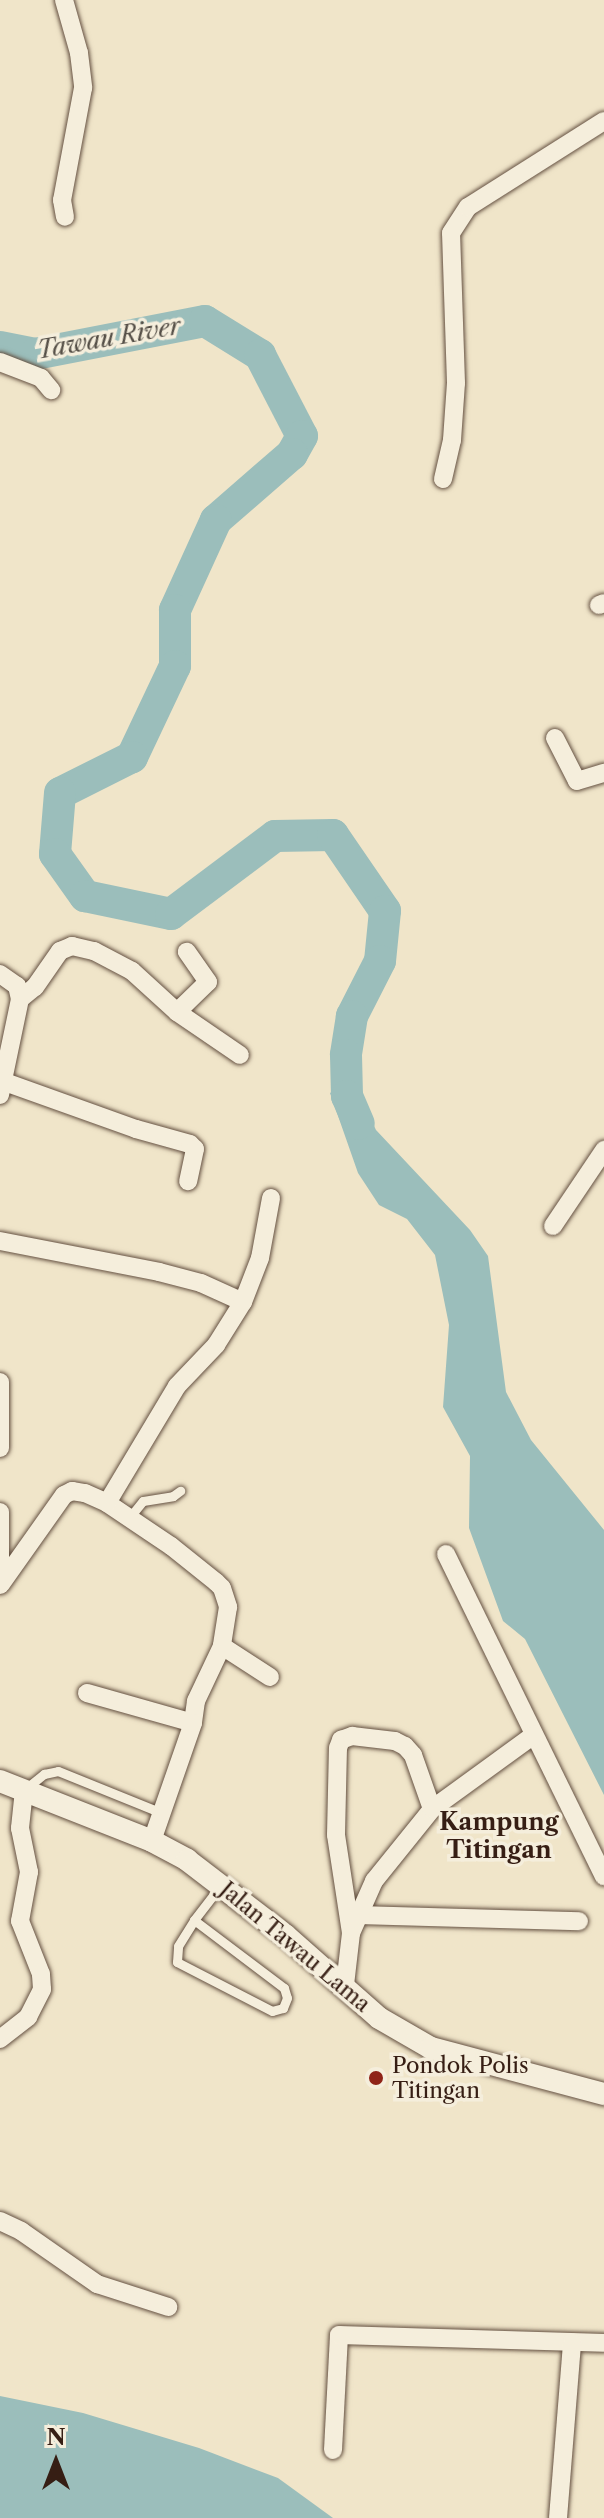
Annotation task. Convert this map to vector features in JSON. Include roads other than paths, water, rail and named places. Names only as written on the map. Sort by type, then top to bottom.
[{"type":"street","points":[[64,0],[79,53],[83,88],[62,200],[65,217]]},
{"type":"street","points":[[443,479],[452,440],[456,383],[451,233],[468,207],[604,121]]},
{"type":"street","points":[[0,362],[41,378],[51,390]]},
{"type":"street","points":[[555,738],[577,781],[604,773]]},
{"type":"street","points":[[20,999],[35,987],[60,951],[72,946],[114,958],[177,1012],[240,1055]]},
{"type":"street","points":[[177,1012],[208,982],[187,952]]},
{"type":"street","points":[[0,974],[17,986],[20,999],[1,1088],[190,1144],[195,1149],[188,1181]]},
{"type":"street","points":[[553,1226],[604,1150]]},
{"type":"street","points":[[107,1503],[177,1386],[216,1345],[243,1302],[260,1258],[271,1198]]},
{"type":"street","points":[[0,1241],[159,1272],[201,1283],[243,1302]]},
{"type":"street","points":[[0,1382],[0,1448]]},
{"type":"street","points":[[0,1585],[64,1495],[72,1491],[107,1503],[171,1546],[222,1588],[228,1607],[222,1646],[196,1701],[193,1723],[152,1841]]},
{"type":"street","points":[[0,1512],[0,1585]]},
{"type":"street","points":[[446,1554],[604,1876]]},
{"type":"street","points":[[222,1646],[270,1677]]},
{"type":"street","points":[[87,1693],[193,1723]]},
{"type":"street","points":[[345,1985],[355,1924],[374,1881],[432,1809],[534,1735]]},
{"type":"street","points":[[355,1924],[336,1835],[338,1748],[341,1740],[352,1736],[405,1746],[413,1755],[432,1809]]},
{"type":"street","name":"Jalan Tawau Lama","points":[[0,1781],[152,1841],[187,1860],[345,1985],[379,2018],[431,2048],[600,2093]]},
{"type":"street","points":[[0,2039],[28,2017],[42,1989],[41,1974],[20,1921],[29,1872],[20,1828],[24,1790]]},
{"type":"street","points":[[355,1924],[579,1921]]},
{"type":"street","points":[[0,2221],[21,2231],[97,2284],[168,2307]]},
{"type":"street","points":[[333,2450],[339,2335],[604,2343]]},
{"type":"street","points":[[558,2518],[572,2343]]},
{"type":"lane","points":[[129,1518],[143,1501],[173,1496],[180,1491]]},
{"type":"lane","points":[[24,1790],[44,1774],[58,1771],[162,1813]]},
{"type":"lane","points":[[194,1920],[284,1988],[287,1998],[283,2008],[272,2011],[177,1962],[178,1946],[194,1920],[221,1884]]},
{"type":"water","points":[[358,1075],[363,1103],[376,1130],[470,1230],[488,1256],[506,1392],[531,1440],[604,1530],[604,1795],[525,1639],[503,1621],[469,1528],[470,1456],[443,1407],[449,1325],[435,1255],[407,1219],[379,1205],[358,1173],[330,1093]]},
{"type":"water","points":[[0,2396],[83,2413],[199,2448],[278,2478],[333,2518],[0,2518]]},
{"type":"waterway","name":"Tawau River","points":[[0,347],[35,354],[205,321],[260,355],[302,436],[292,454],[216,520],[175,610],[175,666],[132,757],[60,793],[55,854],[85,896],[171,914],[275,836],[333,835],[385,911],[380,961],[352,1016],[346,1055],[347,1096],[359,1124]]},
{"type":"place","name":"Pondok Polis Titingan","points":[[376,2078]]},
{"type":"district","name":"Kampung Titingan","points":[[499,1836]]}]
